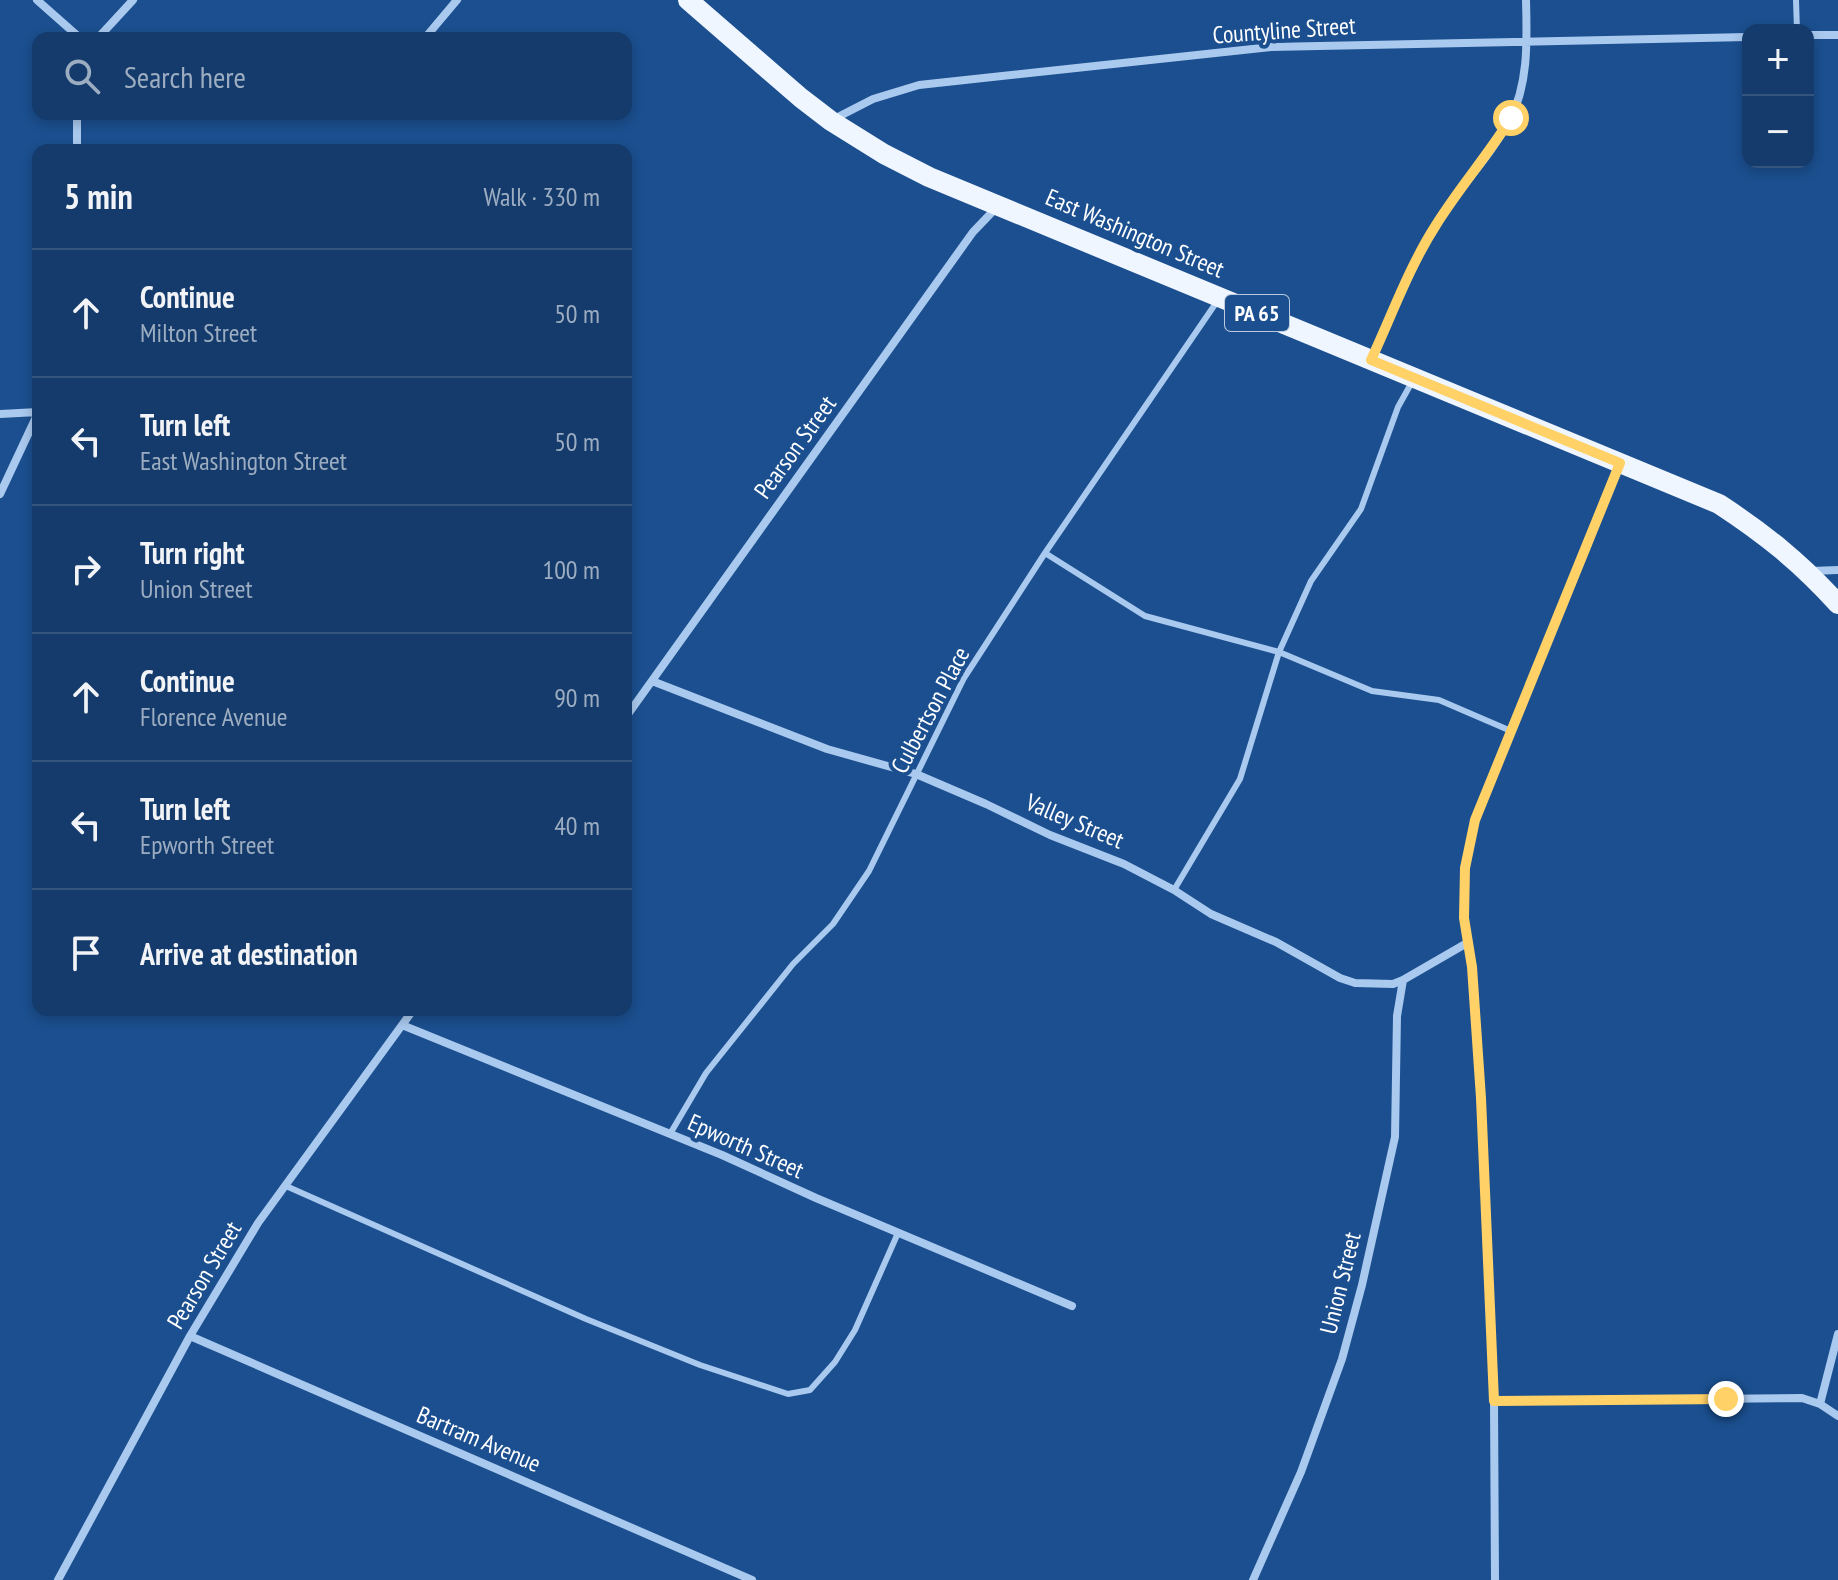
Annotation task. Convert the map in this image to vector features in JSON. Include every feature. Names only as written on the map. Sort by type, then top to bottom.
[{"type":"main road","name":"East Washington Street","points":[[688,0],[801,98],[884,154],[929,177],[1719,504],[1767,536],[1808,571],[1838,604]]},
{"type":"street","points":[[37,0],[73,32]]},
{"type":"street","points":[[104,32],[133,0]]},
{"type":"street","points":[[430,32],[457,0]]},
{"type":"street","points":[[1371,360],[1418,256],[1437,223],[1511,118],[1522,84],[1527,42],[1526,0]]},
{"type":"street","points":[[1814,35],[1838,35]]},
{"type":"street","name":"Countyline Street","points":[[831,121],[873,99],[919,85],[1271,47],[1742,37]]},
{"type":"street","points":[[77,120],[77,144]]},
{"type":"street","name":"Pearson Street","points":[[632,709],[973,232],[1000,204]]},
{"type":"street","points":[[0,414],[32,413]]},
{"type":"street","points":[[0,494],[32,426]]},
{"type":"street","points":[[1495,1580],[1494,1401],[1481,1098],[1472,967],[1464,918],[1465,868],[1475,820],[1620,463]]},
{"type":"street","points":[[1808,571],[1838,570]]},
{"type":"street","name":"Valley Street","points":[[652,681],[827,749],[916,774],[1050,835],[1124,864],[1211,914],[1276,942],[1340,978],[1355,983],[1393,984],[1467,943]]},
{"type":"street","name":"Union Street","points":[[1253,1580],[1301,1472],[1342,1359],[1362,1285],[1395,1137],[1397,1016],[1403,980]]},
{"type":"street","name":"Pearson Street","points":[[58,1580],[190,1336],[258,1223],[409,1016]]},
{"type":"street","name":"Epworth Street","points":[[402,1025],[670,1134],[1072,1306]]},
{"type":"street","points":[[1820,1404],[1838,1334]]},
{"type":"street","name":"Bartram Avenue","points":[[190,1336],[752,1580]]},
{"type":"street","points":[[1494,1401],[1802,1398],[1820,1404],[1838,1416]]},
{"type":"lane","points":[[1796,0],[1797,24]]},
{"type":"lane","name":"Culbertson Place","points":[[670,1134],[706,1073],[793,964],[833,924],[869,871],[964,678],[1045,553],[1220,297]]},
{"type":"lane","points":[[1174,890],[1240,779],[1279,652],[1311,581],[1361,509],[1398,407],[1416,377]]},
{"type":"lane","points":[[1045,553],[1145,616],[1279,652],[1372,691],[1439,700],[1511,731]]},
{"type":"lane","points":[[286,1186],[586,1319],[700,1365],[788,1394],[810,1390],[835,1362],[855,1330],[898,1233]]},
{"type":"route","points":[[1511,118],[1437,223],[1418,256],[1371,360],[1620,463],[1475,820],[1465,868],[1464,918],[1472,967],[1481,1098],[1494,1401],[1726,1399]]}]
